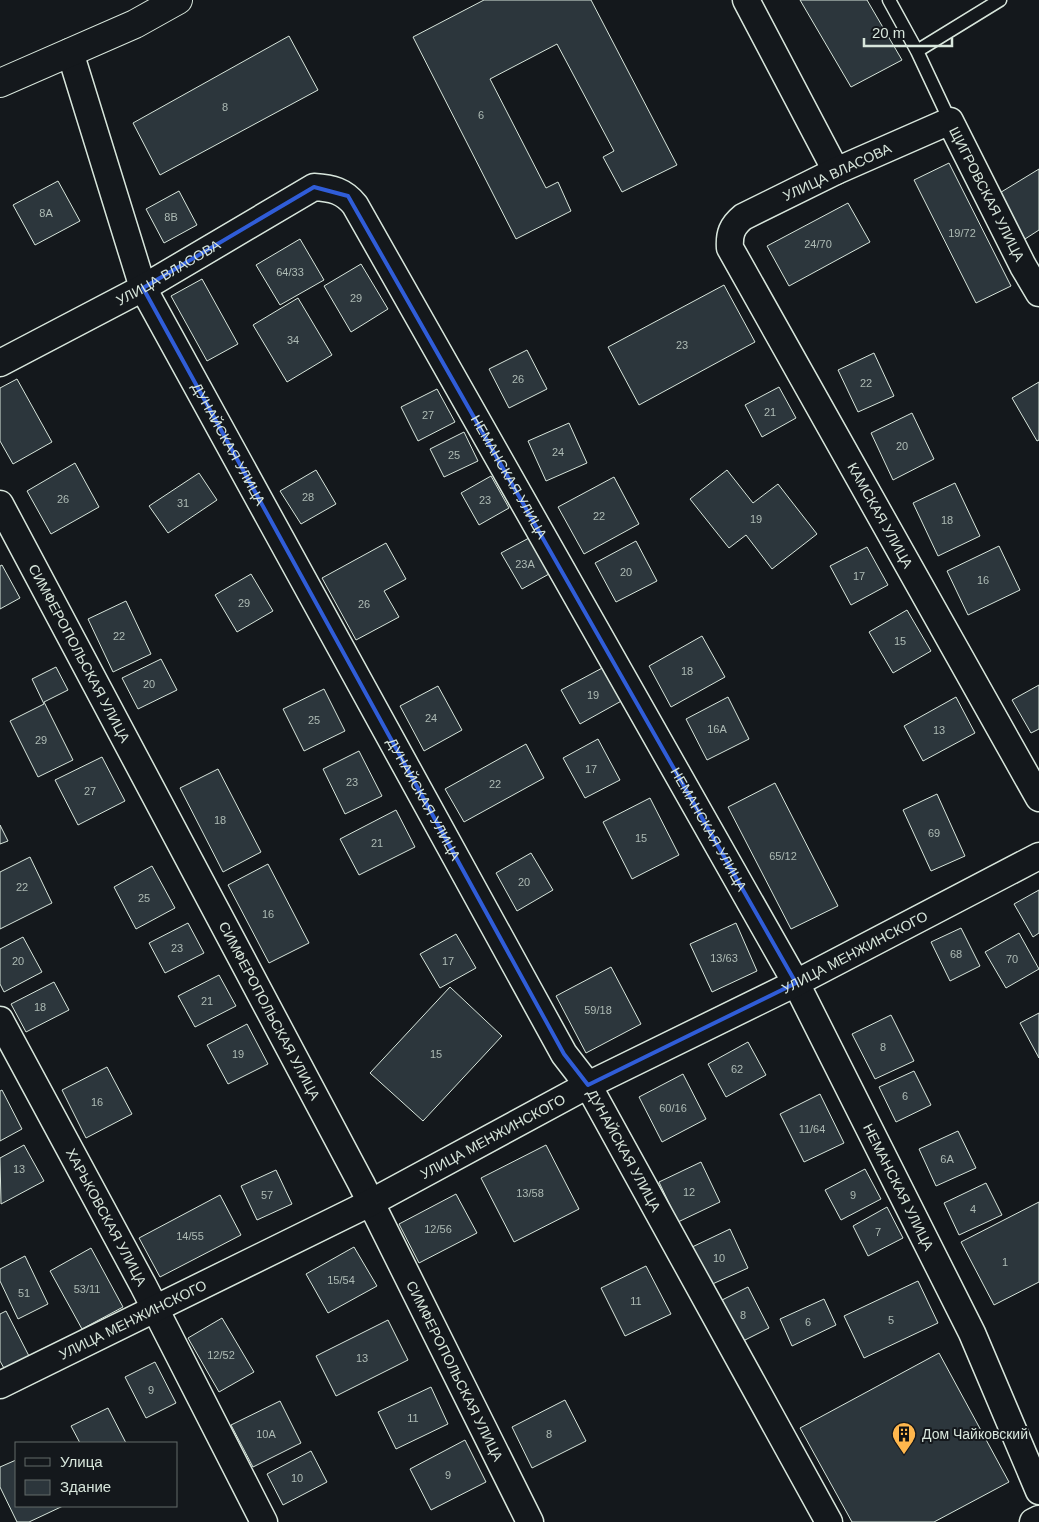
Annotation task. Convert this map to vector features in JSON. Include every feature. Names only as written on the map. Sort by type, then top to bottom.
[{"type":"main road","points":[[0,83],[134,24],[178,0]]},
{"type":"street","points":[[746,0],[836,171]]},
{"type":"street","name":"ДУНАЙСКАЯ УЛИЦА","points":[[70,52],[143,288],[559,1045],[588,1086],[829,1522]]},
{"type":"street","name":"УЛИЦА ВЛАСОВА","points":[[730,232],[735,223],[743,217],[836,171],[950,121]]},
{"type":"street","name":"ЩИГРОВСКАЯ УЛИЦА","points":[[950,121],[1031,261],[1039,293]]},
{"type":"street","name":"УЛИЦА ВЛАСОВА","points":[[0,363],[143,288],[314,187],[337,190]]},
{"type":"street","name":"НЕМАНСКАЯ УЛИЦА","points":[[337,190],[348,196],[356,205],[796,983],[972,1333],[1039,1491]]},
{"type":"street","name":"КАМСКАЯ УЛИЦА","points":[[730,232],[730,248],[1039,798]]},
{"type":"street","name":"СИМФЕРОПОЛЬСКАЯ УЛИЦА","points":[[0,504],[370,1203],[530,1522]]},
{"type":"street","name":"УЛИЦА МЕНЖИНСКОГО","points":[[0,1386],[370,1203],[588,1086],[796,983],[1039,856]]},
{"type":"street","name":"ХАРЬКОВСКАЯ УЛИЦА","points":[[0,1020],[155,1310],[264,1522]]},
{"type":"street","points":[[1033,1522],[1039,1519]]},
{"type":"lane","points":[[889,0],[917,51],[950,121]]},
{"type":"lane","points":[[917,51],[1000,0]]},
{"type":"highlighted area","points":[[314,187],[348,196],[796,983],[588,1085],[564,1054],[143,288]]},
{"type":"building","points":[[484,0],[591,0],[677,165],[622,192],[603,157],[614,151],[557,44],[490,79],[546,188],[558,182],[571,211],[516,239],[413,37]]},
{"type":"building","points":[[800,0],[867,0],[902,60],[851,87]]},
{"type":"building","points":[[289,36],[318,90],[160,175],[133,123]]},
{"type":"building","points":[[949,163],[1011,286],[976,303],[914,180]]},
{"type":"building","points":[[1039,169],[1039,230],[1025,239],[998,194]]},
{"type":"building","points":[[58,181],[80,221],[35,245],[13,205]]},
{"type":"building","points":[[179,191],[197,225],[164,243],[146,209]]},
{"type":"building","points":[[848,203],[870,242],[789,286],[767,246]]},
{"type":"building","points":[[300,239],[324,280],[280,305],[256,265]]},
{"type":"building","points":[[361,264],[388,309],[351,332],[324,286]]},
{"type":"building","points":[[202,279],[238,344],[207,361],[171,296]]},
{"type":"building","points":[[724,285],[755,342],[639,405],[608,347]]},
{"type":"building","points":[[298,298],[332,355],[287,382],[253,325]]},
{"type":"building","points":[[527,350],[547,389],[509,408],[489,369]]},
{"type":"building","points":[[874,353],[894,396],[858,412],[838,370]]},
{"type":"building","points":[[17,379],[52,442],[13,464],[0,441],[0,388]]},
{"type":"building","points":[[1039,382],[1039,440],[1037,441],[1012,398]]},
{"type":"building","points":[[779,387],[796,418],[762,437],[745,405]]},
{"type":"building","points":[[437,389],[455,422],[418,441],[401,407]]},
{"type":"building","points":[[912,413],[934,459],[893,480],[871,433]]},
{"type":"building","points":[[569,423],[587,463],[546,481],[528,441]]},
{"type":"building","points":[[464,432],[478,461],[444,477],[430,449]]},
{"type":"building","points":[[75,463],[99,507],[51,534],[27,491]]},
{"type":"building","points":[[316,470],[336,504],[301,524],[280,491]]},
{"type":"building","points":[[727,470],[753,503],[778,484],[817,534],[772,569],[746,535],[729,548],[690,499]]},
{"type":"building","points":[[199,473],[217,500],[168,533],[149,506]]},
{"type":"building","points":[[491,476],[509,508],[479,525],[461,493]]},
{"type":"building","points":[[614,477],[639,524],[584,554],[558,507]]},
{"type":"building","points":[[955,483],[980,536],[938,556],[913,503]]},
{"type":"building","points":[[529,538],[549,574],[522,589],[501,553]]},
{"type":"building","points":[[636,541],[657,581],[616,602],[595,563]]},
{"type":"building","points":[[386,543],[406,579],[384,591],[399,617],[356,640],[322,578]]},
{"type":"building","points":[[999,546],[1020,590],[968,615],[947,571]]},
{"type":"building","points":[[867,547],[888,585],[851,605],[830,566]]},
{"type":"building","points":[[2,565],[20,598],[0,609],[0,566]]},
{"type":"building","points":[[251,574],[273,611],[237,632],[215,595]]},
{"type":"building","points":[[126,601],[151,654],[113,672],[88,619]]},
{"type":"building","points":[[907,610],[931,651],[893,673],[869,632]]},
{"type":"building","points":[[702,636],[725,677],[671,707],[649,666]]},
{"type":"building","points":[[161,659],[177,690],[138,709],[122,678]]},
{"type":"building","points":[[606,666],[625,699],[580,724],[561,690]]},
{"type":"building","points":[[56,667],[68,690],[44,702],[73,760],[38,777],[10,721],[44,704],[32,679]]},
{"type":"building","points":[[1039,685],[1039,729],[1031,733],[1012,700]]},
{"type":"building","points":[[438,686],[462,730],[424,751],[400,706]]},
{"type":"building","points":[[324,689],[345,731],[304,751],[283,709]]},
{"type":"building","points":[[728,697],[749,739],[707,760],[686,719]]},
{"type":"building","points":[[956,697],[975,733],[923,761],[904,726]]},
{"type":"building","points":[[598,739],[620,780],[585,798],[563,758]]},
{"type":"building","points":[[526,744],[544,778],[464,822],[445,789]]},
{"type":"building","points":[[359,751],[382,796],[345,814],[323,769]]},
{"type":"building","points":[[102,757],[125,801],[78,825],[55,780]]},
{"type":"building","points":[[218,769],[261,852],[223,872],[180,788]]},
{"type":"building","points":[[775,783],[838,906],[791,929],[728,807]]},
{"type":"building","points":[[937,794],[965,856],[931,871],[903,810]]},
{"type":"building","points":[[650,798],[679,855],[632,879],[603,822]]},
{"type":"building","points":[[396,810],[415,847],[359,875],[340,839]]},
{"type":"building","points":[[0,825],[8,841],[0,844]]},
{"type":"building","points":[[531,853],[553,890],[517,911],[496,873]]},
{"type":"building","points":[[30,857],[52,903],[0,929],[0,872]]},
{"type":"building","points":[[268,864],[309,943],[269,963],[228,885]]},
{"type":"building","points":[[152,866],[175,908],[136,929],[114,887]]},
{"type":"building","points":[[1039,890],[1039,933],[1033,937],[1014,904]]},
{"type":"building","points":[[188,923],[204,953],[165,973],[149,943]]},
{"type":"building","points":[[736,923],[757,971],[712,992],[690,944]]},
{"type":"building","points":[[961,928],[980,966],[950,981],[931,942]]},
{"type":"building","points":[[1019,933],[1039,969],[1006,988],[985,952]]},
{"type":"building","points":[[456,934],[476,968],[440,988],[420,954]]},
{"type":"building","points":[[23,937],[42,972],[4,992],[0,984],[0,949]]},
{"type":"building","points":[[611,967],[641,1024],[586,1053],[556,996]]},
{"type":"building","points":[[219,975],[236,1006],[195,1027],[178,996]]},
{"type":"building","points":[[54,982],[69,1010],[26,1032],[11,1004]]},
{"type":"building","points":[[450,987],[502,1036],[423,1121],[370,1073]]},
{"type":"building","points":[[1039,1013],[1039,1058],[1020,1023]]},
{"type":"building","points":[[891,1015],[914,1061],[875,1079],[852,1034]]},
{"type":"building","points":[[247,1024],[268,1064],[228,1084],[207,1045]]},
{"type":"building","points":[[748,1042],[766,1075],[726,1097],[708,1064]]},
{"type":"building","points":[[107,1067],[132,1114],[86,1138],[62,1090]]},
{"type":"building","points":[[914,1071],[931,1105],[896,1122],[879,1087]]},
{"type":"building","points":[[683,1074],[706,1119],[662,1142],[639,1097]]},
{"type":"building","points":[[2,1090],[22,1129],[0,1141],[0,1091]]},
{"type":"building","points":[[820,1094],[844,1143],[804,1162],[780,1114]]},
{"type":"building","points":[[958,1131],[976,1168],[936,1186],[919,1149]]},
{"type":"building","points":[[24,1145],[44,1181],[1,1204],[0,1158]]},
{"type":"building","points":[[546,1145],[579,1209],[514,1242],[481,1178]]},
{"type":"building","points":[[701,1162],[720,1202],[678,1222],[659,1182]]},
{"type":"building","points":[[865,1169],[881,1199],[841,1220],[825,1190]]},
{"type":"building","points":[[276,1170],[292,1204],[257,1220],[241,1186]]},
{"type":"building","points":[[986,1183],[1002,1215],[959,1235],[944,1203]]},
{"type":"building","points":[[456,1194],[477,1233],[419,1263],[399,1224]]},
{"type":"building","points":[[220,1195],[241,1235],[160,1277],[139,1238]]},
{"type":"building","points":[[1039,1202],[1039,1282],[994,1305],[961,1242]]},
{"type":"building","points":[[887,1207],[903,1238],[868,1256],[853,1226]]},
{"type":"building","points":[[730,1229],[748,1268],[708,1286],[690,1248]]},
{"type":"building","points":[[354,1247],[377,1286],[328,1313],[306,1274]]},
{"type":"building","points":[[91,1248],[123,1307],[82,1329],[50,1271]]},
{"type":"building","points":[[25,1256],[48,1304],[18,1319],[0,1281],[0,1269]]},
{"type":"building","points":[[646,1266],[671,1314],[625,1336],[601,1288]]},
{"type":"building","points":[[918,1281],[938,1323],[864,1358],[844,1316]]},
{"type":"building","points":[[748,1287],[769,1328],[739,1343],[718,1302]]},
{"type":"building","points":[[824,1299],[836,1325],[792,1346],[780,1319]]},
{"type":"building","points":[[6,1311],[30,1358],[5,1370],[0,1361],[0,1314]]},
{"type":"building","points":[[222,1318],[254,1372],[219,1392],[188,1338]]},
{"type":"building","points":[[388,1320],[408,1360],[336,1396],[316,1356]]},
{"type":"building","name":"Дом Чайковский","points":[[939,1353],[1009,1482],[934,1522],[852,1522],[800,1428]]},
{"type":"building","points":[[155,1362],[176,1403],[146,1418],[125,1377]]},
{"type":"building","points":[[431,1387],[448,1424],[396,1449],[378,1412]]},
{"type":"building","points":[[565,1400],[586,1441],[532,1468],[512,1427]]},
{"type":"building","points":[[280,1401],[301,1443],[253,1467],[231,1425]]},
{"type":"building","points":[[108,1408],[125,1442],[79,1442],[71,1426]]},
{"type":"building","points":[[465,1440],[486,1482],[431,1510],[410,1469]]},
{"type":"building","points":[[311,1451],[327,1482],[283,1505],[267,1474]]},
{"type":"building","points":[[15,1460],[15,1507],[61,1507],[29,1522],[17,1522],[0,1487],[0,1467]]},
{"type":"place","name":"Дом Чайковский","points":[[904,1455]]}]
